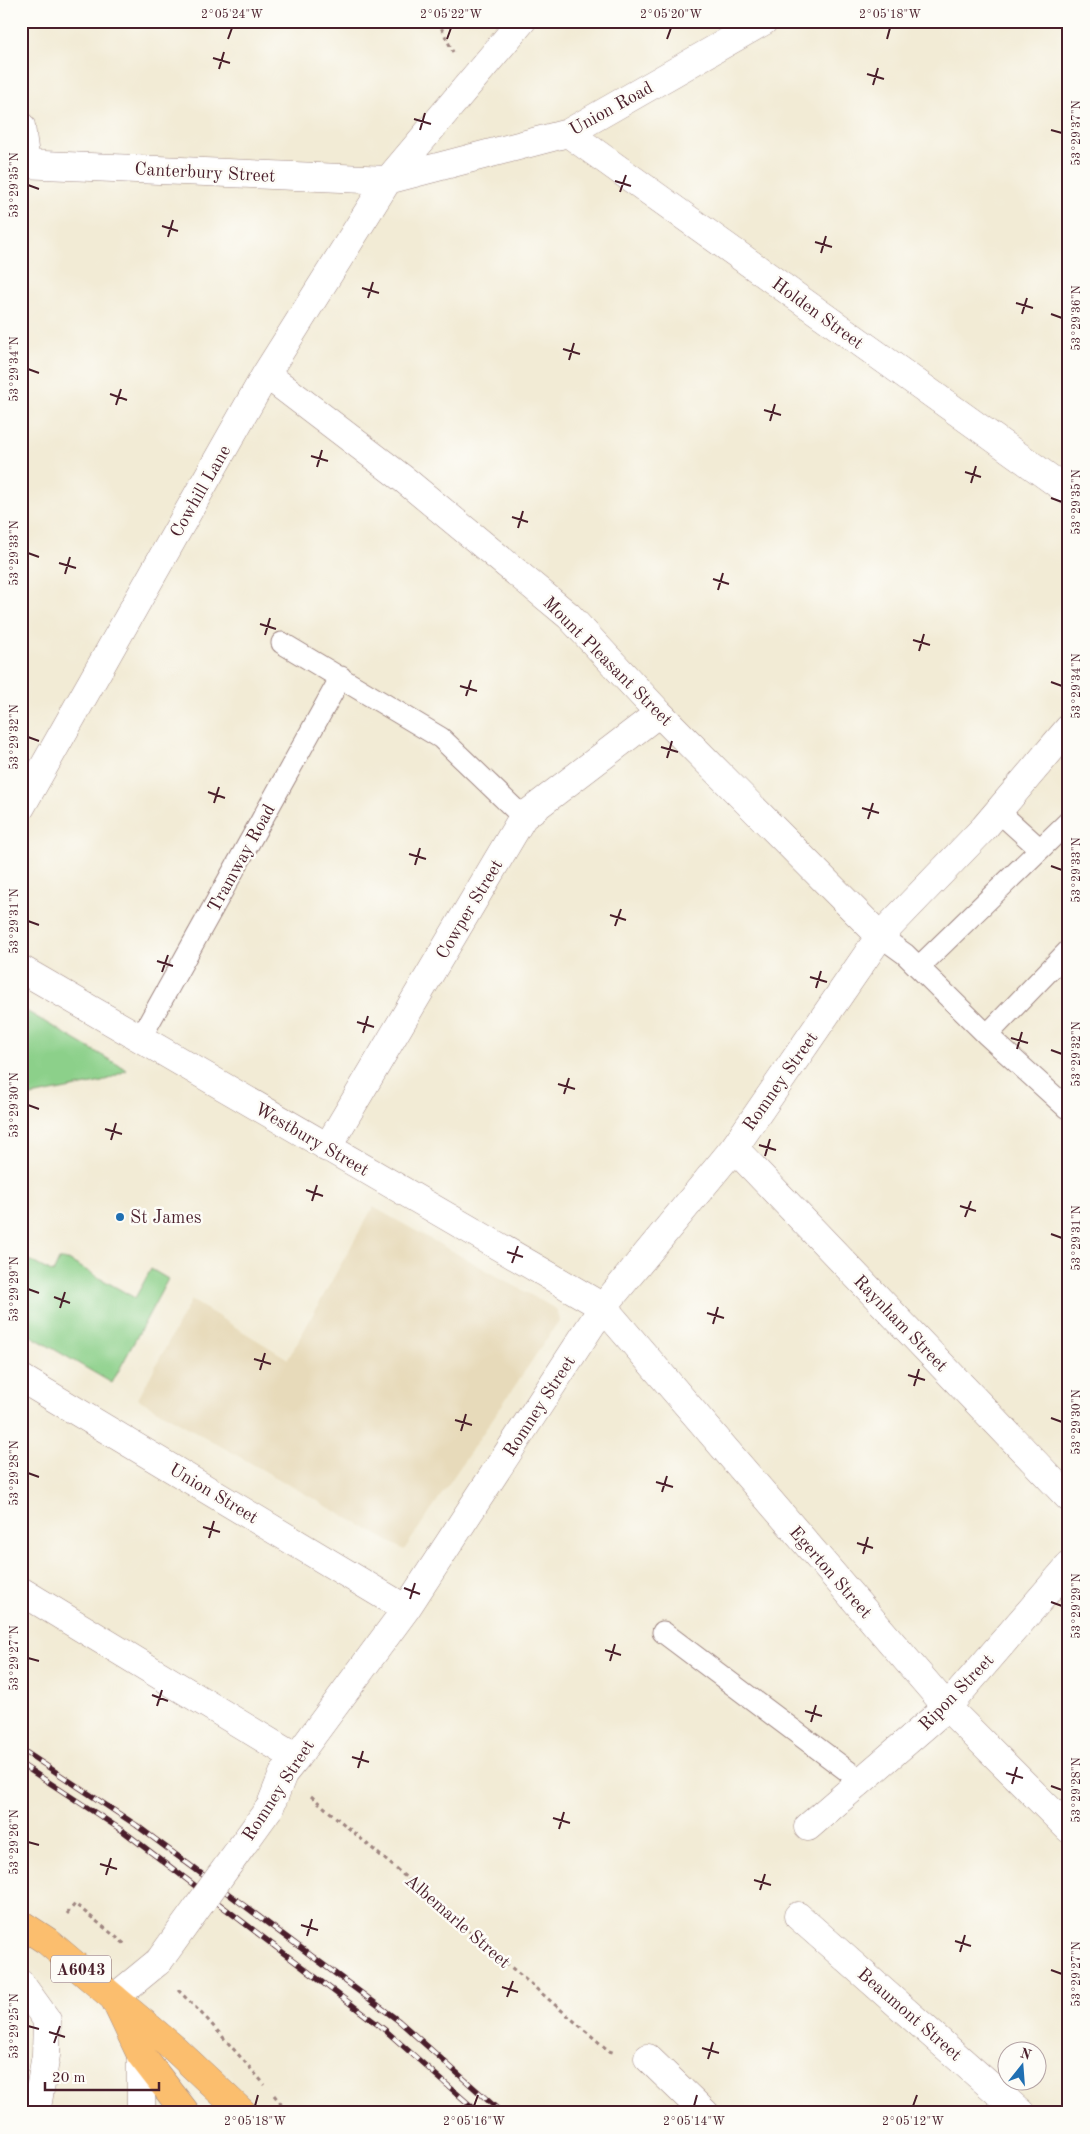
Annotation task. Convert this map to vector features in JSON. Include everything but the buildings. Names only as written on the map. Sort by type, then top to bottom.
[{"type":"main road","name":"A6043","points":[[21,1924],[47,1940],[114,1998],[141,2055],[186,2113]]},
{"type":"main road","points":[[114,1998],[175,2050],[243,2113]]},
{"type":"street","name":"Cowhill Lane","points":[[21,807],[266,374],[388,180],[522,21]]},
{"type":"street","name":"Union Road","points":[[388,180],[568,133],[764,21]]},
{"type":"street","points":[[21,126],[23,164]]},
{"type":"street","name":"Holden Street","points":[[568,133],[1069,492]]},
{"type":"street","name":"Canterbury Street","points":[[23,164],[388,180]]},
{"type":"street","name":"Mount Pleasant Street","points":[[266,374],[406,481],[568,616],[659,712],[880,936]]},
{"type":"street","name":"Cowper Street","points":[[327,1148],[523,817],[659,712]]},
{"type":"street","name":"Romney Street","points":[[114,1998],[159,1961],[270,1807],[290,1766],[406,1609],[603,1307],[734,1148],[880,936],[991,819],[1069,728]]},
{"type":"street","name":"Westbury Street","points":[[21,969],[603,1307]]},
{"type":"street","name":"Raynham Street","points":[[734,1148],[1069,1498]]},
{"type":"street","name":"Egerton Street","points":[[603,1307],[947,1707],[1069,1829]]},
{"type":"street","name":"Union Street","points":[[21,1378],[406,1609]]},
{"type":"street","name":"Ripon Street","points":[[808,1827],[947,1707],[1069,1566]]},
{"type":"street","points":[[21,1591],[290,1766]]},
{"type":"street","name":"Beaumont Street","points":[[798,1916],[1021,2113]]},
{"type":"street","points":[[21,1984],[47,2020],[46,2055],[36,2113]]},
{"type":"street","points":[[141,2055],[141,2113]]},
{"type":"street","points":[[648,2058],[705,2113]]},
{"type":"lane","points":[[282,643],[441,738],[523,817]]},
{"type":"lane","name":"Tramway Road","points":[[140,1039],[340,677]]},
{"type":"lane","points":[[991,819],[1040,849]]},
{"type":"lane","points":[[919,968],[1069,821]]},
{"type":"lane","points":[[880,936],[905,954],[987,1035],[1067,1108],[1069,1106]]},
{"type":"lane","points":[[987,1035],[1069,950]]},
{"type":"lane","points":[[663,1632],[861,1781]]},
{"type":"path","name":"Albemarle Street","points":[[290,1766],[314,1798],[609,2052],[648,2058]]},
{"type":"shaded area","points":[[373,1207],[556,1309],[560,1319],[404,1550],[138,1399],[191,1300],[288,1359]]},
{"type":"green space","points":[[21,1008],[127,1070],[102,1082],[21,1098]]},
{"type":"green space","points":[[21,1256],[53,1273],[59,1260],[68,1260],[135,1298],[151,1269],[168,1279],[112,1383],[21,1330]]},
{"type":"railway","points":[[21,1749],[136,1825],[399,2021],[502,2113]]},
{"type":"railway","points":[[21,1764],[123,1831],[385,2030],[479,2113]]},
{"type":"place","name":"St James","points":[[120,1217]]}]
